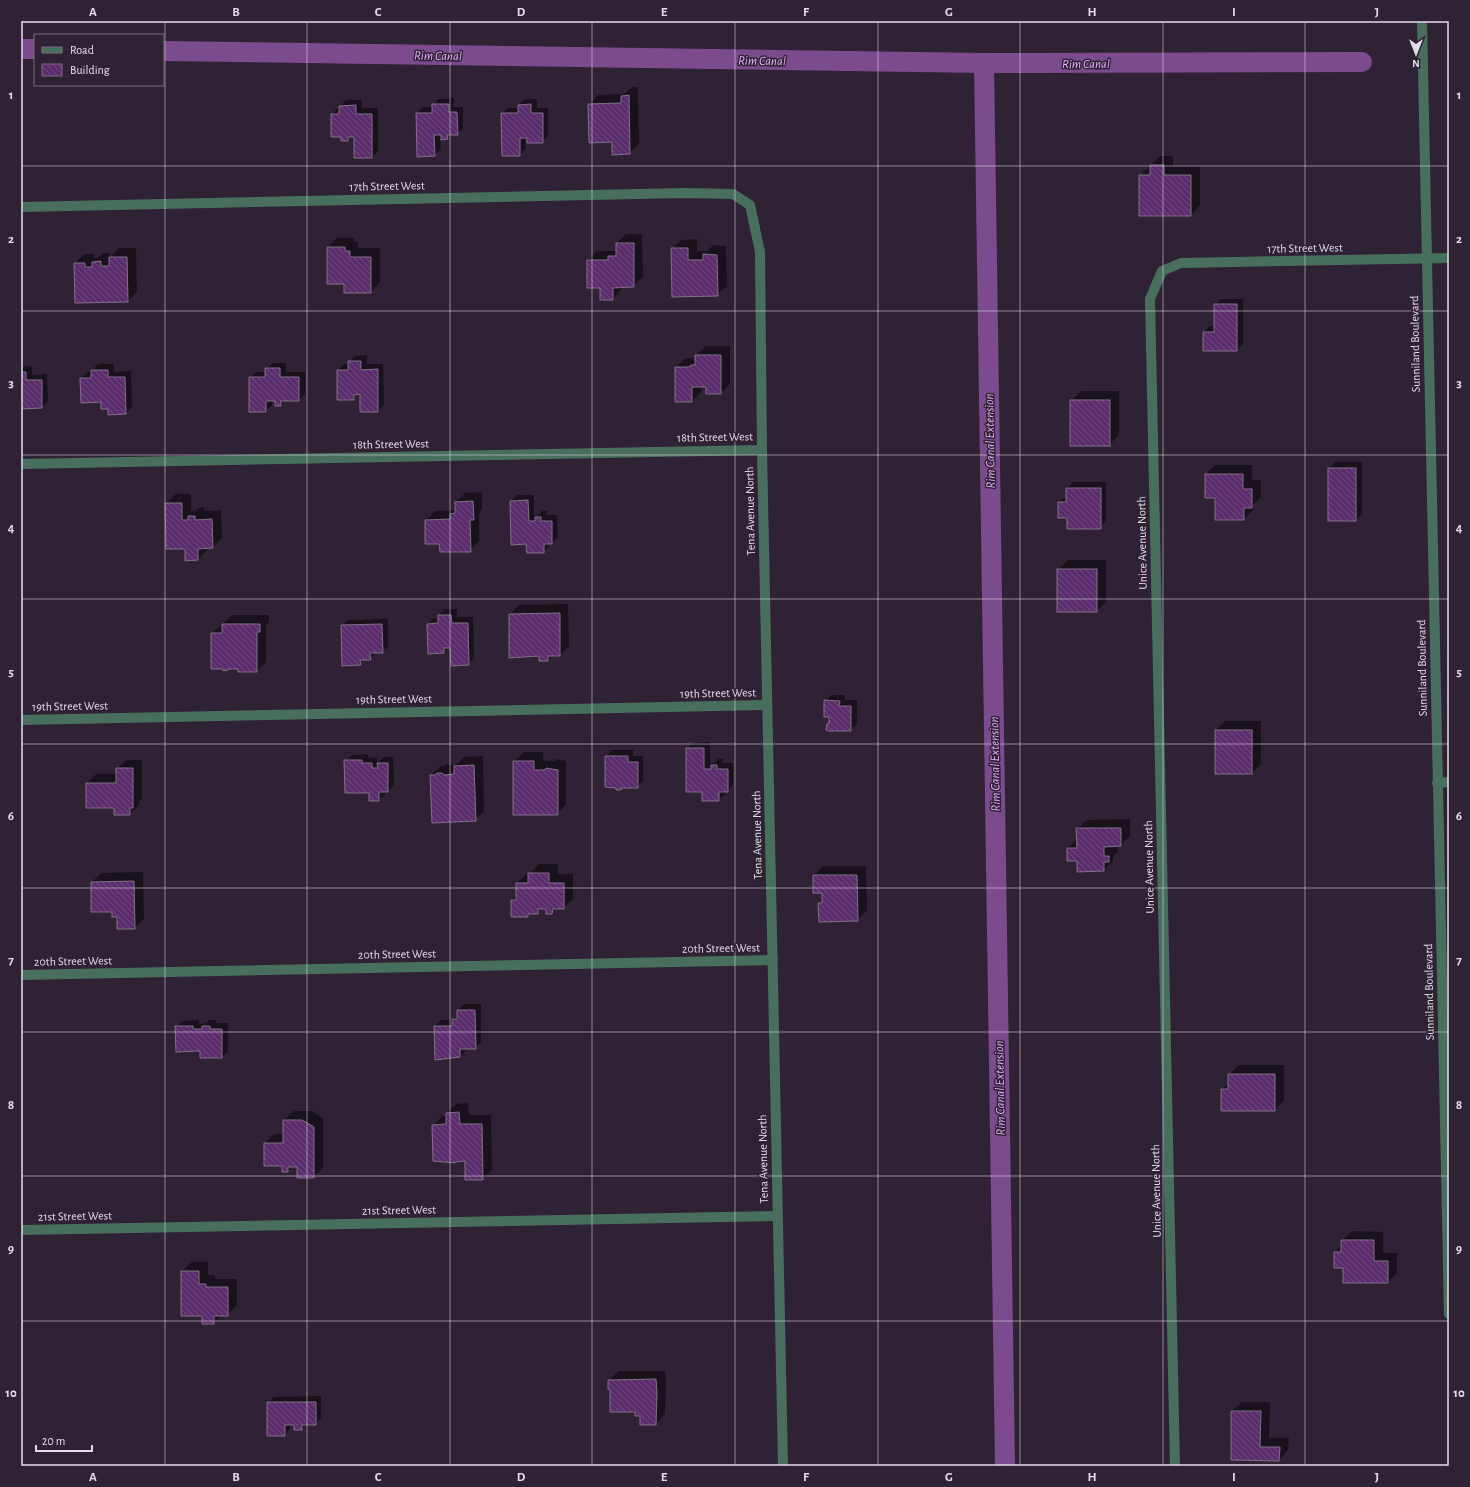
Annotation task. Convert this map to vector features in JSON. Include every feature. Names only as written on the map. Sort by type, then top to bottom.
[{"type":"street","name":"Sunniland Boulevard","points":[[1422,21],[1449,1314]]},
{"type":"street","name":"17th Street West","points":[[21,207],[684,193],[733,194],[750,205]]},
{"type":"street","name":"Tena Avenue North","points":[[750,205],[760,252],[762,450],[782,1466]]},
{"type":"street","name":"17th Street West","points":[[1162,271],[1181,263],[1449,258]]},
{"type":"street","name":"Unice Avenue North","points":[[1162,271],[1150,299],[1175,1466]]},
{"type":"street","name":"18th Street West","points":[[21,464],[762,450]]},
{"type":"street","name":"19th Street West","points":[[21,720],[767,705]]},
{"type":"street","points":[[1437,783],[1449,782]]},
{"type":"street","name":"20th Street West","points":[[21,974],[773,960]]},
{"type":"street","name":"21st Street West","points":[[21,1230],[777,1216]]},
{"type":"building","points":[[629,95],[630,154],[612,155],[612,142],[589,143],[588,104],[621,103],[621,96]]},
{"type":"building","points":[[432,104],[449,104],[449,112],[457,112],[458,135],[447,135],[448,139],[441,140],[441,135],[434,135],[435,156],[417,157],[416,113],[432,113]]},
{"type":"building","points":[[531,104],[531,113],[543,113],[543,143],[527,143],[527,138],[520,138],[520,156],[502,156],[501,113],[518,113],[518,105]]},
{"type":"building","points":[[356,105],[356,114],[372,114],[372,158],[354,158],[354,137],[348,137],[348,141],[341,141],[341,137],[331,137],[331,114],[339,114],[339,106]]},
{"type":"building","points":[[1150,165],[1164,165],[1164,175],[1191,175],[1191,216],[1139,216],[1139,175],[1150,175]]},
{"type":"building","points":[[616,243],[634,243],[634,287],[613,288],[613,300],[600,300],[600,288],[587,288],[587,260],[608,260],[608,256],[616,256]]},
{"type":"building","points":[[327,247],[345,247],[345,251],[350,251],[350,257],[371,257],[371,293],[344,293],[344,284],[327,284]]},
{"type":"building","points":[[671,248],[688,248],[688,260],[703,260],[703,254],[717,255],[718,296],[672,297]]},
{"type":"building","points":[[109,257],[127,257],[128,302],[75,303],[74,263],[85,263],[85,267],[92,267],[92,262],[101,261],[101,266],[109,266]]},
{"type":"building","points":[[1214,304],[1237,304],[1237,351],[1203,351],[1203,332],[1214,332]]},
{"type":"building","points":[[695,355],[721,355],[721,394],[706,394],[706,387],[692,387],[692,402],[675,402],[675,367],[689,367],[691,365],[695,365]]},
{"type":"building","points":[[348,361],[361,361],[361,370],[378,369],[378,412],[360,412],[360,394],[354,395],[354,400],[337,400],[337,370],[348,370]]},
{"type":"building","points":[[265,368],[280,368],[280,377],[299,377],[299,401],[281,401],[281,406],[275,406],[275,401],[266,401],[266,412],[249,412],[249,377],[265,377]]},
{"type":"building","points":[[91,370],[108,370],[108,377],[125,377],[126,414],[108,415],[108,409],[101,409],[101,402],[81,403],[80,378],[91,378]]},
{"type":"building","points":[[21,372],[26,372],[26,380],[42,380],[42,408],[21,409]]},
{"type":"building","points":[[1070,400],[1110,400],[1110,446],[1070,446]]},
{"type":"building","points":[[1328,468],[1356,468],[1356,521],[1328,521]]},
{"type":"building","points":[[1205,474],[1243,474],[1243,489],[1252,489],[1252,508],[1244,508],[1244,520],[1215,520],[1215,498],[1205,498]]},
{"type":"building","points":[[1066,488],[1101,488],[1101,529],[1067,529],[1067,518],[1058,518],[1058,502],[1066,502]]},
{"type":"building","points":[[528,500],[529,521],[535,521],[535,517],[541,517],[541,521],[552,521],[552,544],[544,544],[544,553],[527,553],[526,544],[511,545],[510,501]]},
{"type":"building","points":[[473,501],[474,520],[470,520],[471,552],[440,552],[439,544],[425,544],[425,520],[450,519],[450,514],[455,513],[455,502]]},
{"type":"building","points":[[165,503],[182,503],[182,520],[188,520],[188,516],[195,516],[195,520],[212,519],[213,548],[198,549],[198,560],[185,561],[185,549],[166,549]]},
{"type":"building","points":[[1057,569],[1097,569],[1097,612],[1057,612]]},
{"type":"building","points":[[560,613],[560,656],[548,656],[548,661],[539,661],[539,656],[509,658],[509,614]]},
{"type":"building","points":[[438,615],[451,615],[452,623],[468,623],[469,665],[451,666],[450,648],[444,648],[444,653],[428,654],[427,624],[438,623]]},
{"type":"building","points":[[222,624],[260,624],[260,632],[257,632],[257,672],[238,672],[238,669],[228,669],[223,671],[223,669],[211,669],[211,633],[222,633]]},
{"type":"building","points":[[382,624],[383,653],[370,653],[371,660],[360,660],[361,665],[342,666],[341,625]]},
{"type":"building","points":[[824,700],[840,701],[839,706],[851,706],[851,731],[826,730],[827,724],[829,723],[829,717],[824,717]]},
{"type":"building","points":[[1215,730],[1252,730],[1252,774],[1215,774]]},
{"type":"building","points":[[686,748],[704,748],[704,769],[711,769],[711,765],[717,765],[717,769],[728,769],[728,792],[719,792],[719,801],[702,801],[702,792],[686,792]]},
{"type":"building","points":[[605,756],[628,756],[628,762],[638,762],[638,788],[621,788],[621,790],[616,790],[616,788],[605,787]]},
{"type":"building","points":[[344,760],[362,760],[362,763],[372,763],[372,768],[378,768],[377,763],[388,763],[388,792],[379,792],[379,801],[369,801],[369,793],[345,793]]},
{"type":"building","points":[[513,761],[534,761],[534,770],[545,770],[546,768],[558,770],[558,815],[513,815]]},
{"type":"building","points":[[474,765],[476,821],[432,823],[430,775],[435,775],[437,773],[442,773],[444,775],[454,774],[454,766]]},
{"type":"building","points":[[116,768],[133,768],[133,808],[130,808],[130,815],[114,815],[114,808],[86,808],[86,783],[116,783]]},
{"type":"building","points":[[1076,828],[1121,828],[1121,846],[1104,847],[1104,856],[1109,856],[1109,862],[1104,862],[1104,871],[1077,872],[1077,861],[1067,861],[1067,848],[1077,848]]},
{"type":"building","points":[[528,873],[549,873],[549,883],[564,883],[564,909],[553,909],[552,914],[546,914],[546,909],[538,909],[538,914],[528,914],[528,917],[511,917],[511,900],[516,900],[516,883],[528,883]]},
{"type":"building","points":[[813,875],[857,875],[858,921],[819,922],[818,903],[822,903],[822,893],[813,893]]},
{"type":"building","points":[[134,881],[135,929],[117,929],[117,917],[112,917],[112,912],[91,912],[91,882]]},
{"type":"building","points":[[457,1010],[475,1010],[476,1049],[460,1049],[460,1057],[435,1060],[434,1026],[452,1026],[452,1019],[457,1019]]},
{"type":"building","points":[[175,1026],[193,1026],[193,1029],[202,1029],[202,1026],[210,1026],[210,1029],[222,1029],[222,1058],[200,1058],[200,1051],[176,1052]]},
{"type":"building","points":[[1228,1074],[1275,1074],[1275,1111],[1221,1111],[1221,1089],[1228,1089]]},
{"type":"building","points":[[459,1112],[460,1124],[482,1124],[483,1180],[465,1180],[465,1161],[455,1163],[433,1161],[432,1125],[446,1124],[446,1113]]},
{"type":"building","points":[[283,1120],[302,1120],[314,1127],[314,1178],[297,1178],[297,1167],[288,1167],[288,1172],[282,1172],[282,1166],[264,1166],[264,1143],[283,1143]]},
{"type":"building","points":[[1341,1240],[1374,1240],[1374,1261],[1388,1261],[1388,1283],[1343,1283],[1343,1268],[1334,1268],[1334,1252],[1341,1252]]},
{"type":"building","points":[[181,1271],[199,1271],[199,1284],[206,1284],[206,1287],[228,1287],[228,1316],[214,1316],[214,1324],[202,1324],[202,1316],[181,1316]]},
{"type":"building","points":[[656,1379],[656,1425],[640,1425],[640,1416],[635,1416],[635,1412],[610,1412],[610,1389],[608,1389],[608,1380]]},
{"type":"building","points":[[267,1402],[316,1402],[316,1425],[302,1425],[302,1430],[294,1430],[294,1425],[285,1425],[285,1436],[267,1436]]},
{"type":"building","points":[[1231,1411],[1261,1411],[1260,1447],[1280,1447],[1279,1461],[1231,1460]]},
{"type":"waterway","name":"Rim Canal","points":[[21,49],[34,49]]},
{"type":"waterway","name":"Rim Canal","points":[[164,51],[984,63],[1362,62]]},
{"type":"waterway","name":"Rim Canal Extension","points":[[984,63],[1005,1466]]}]
